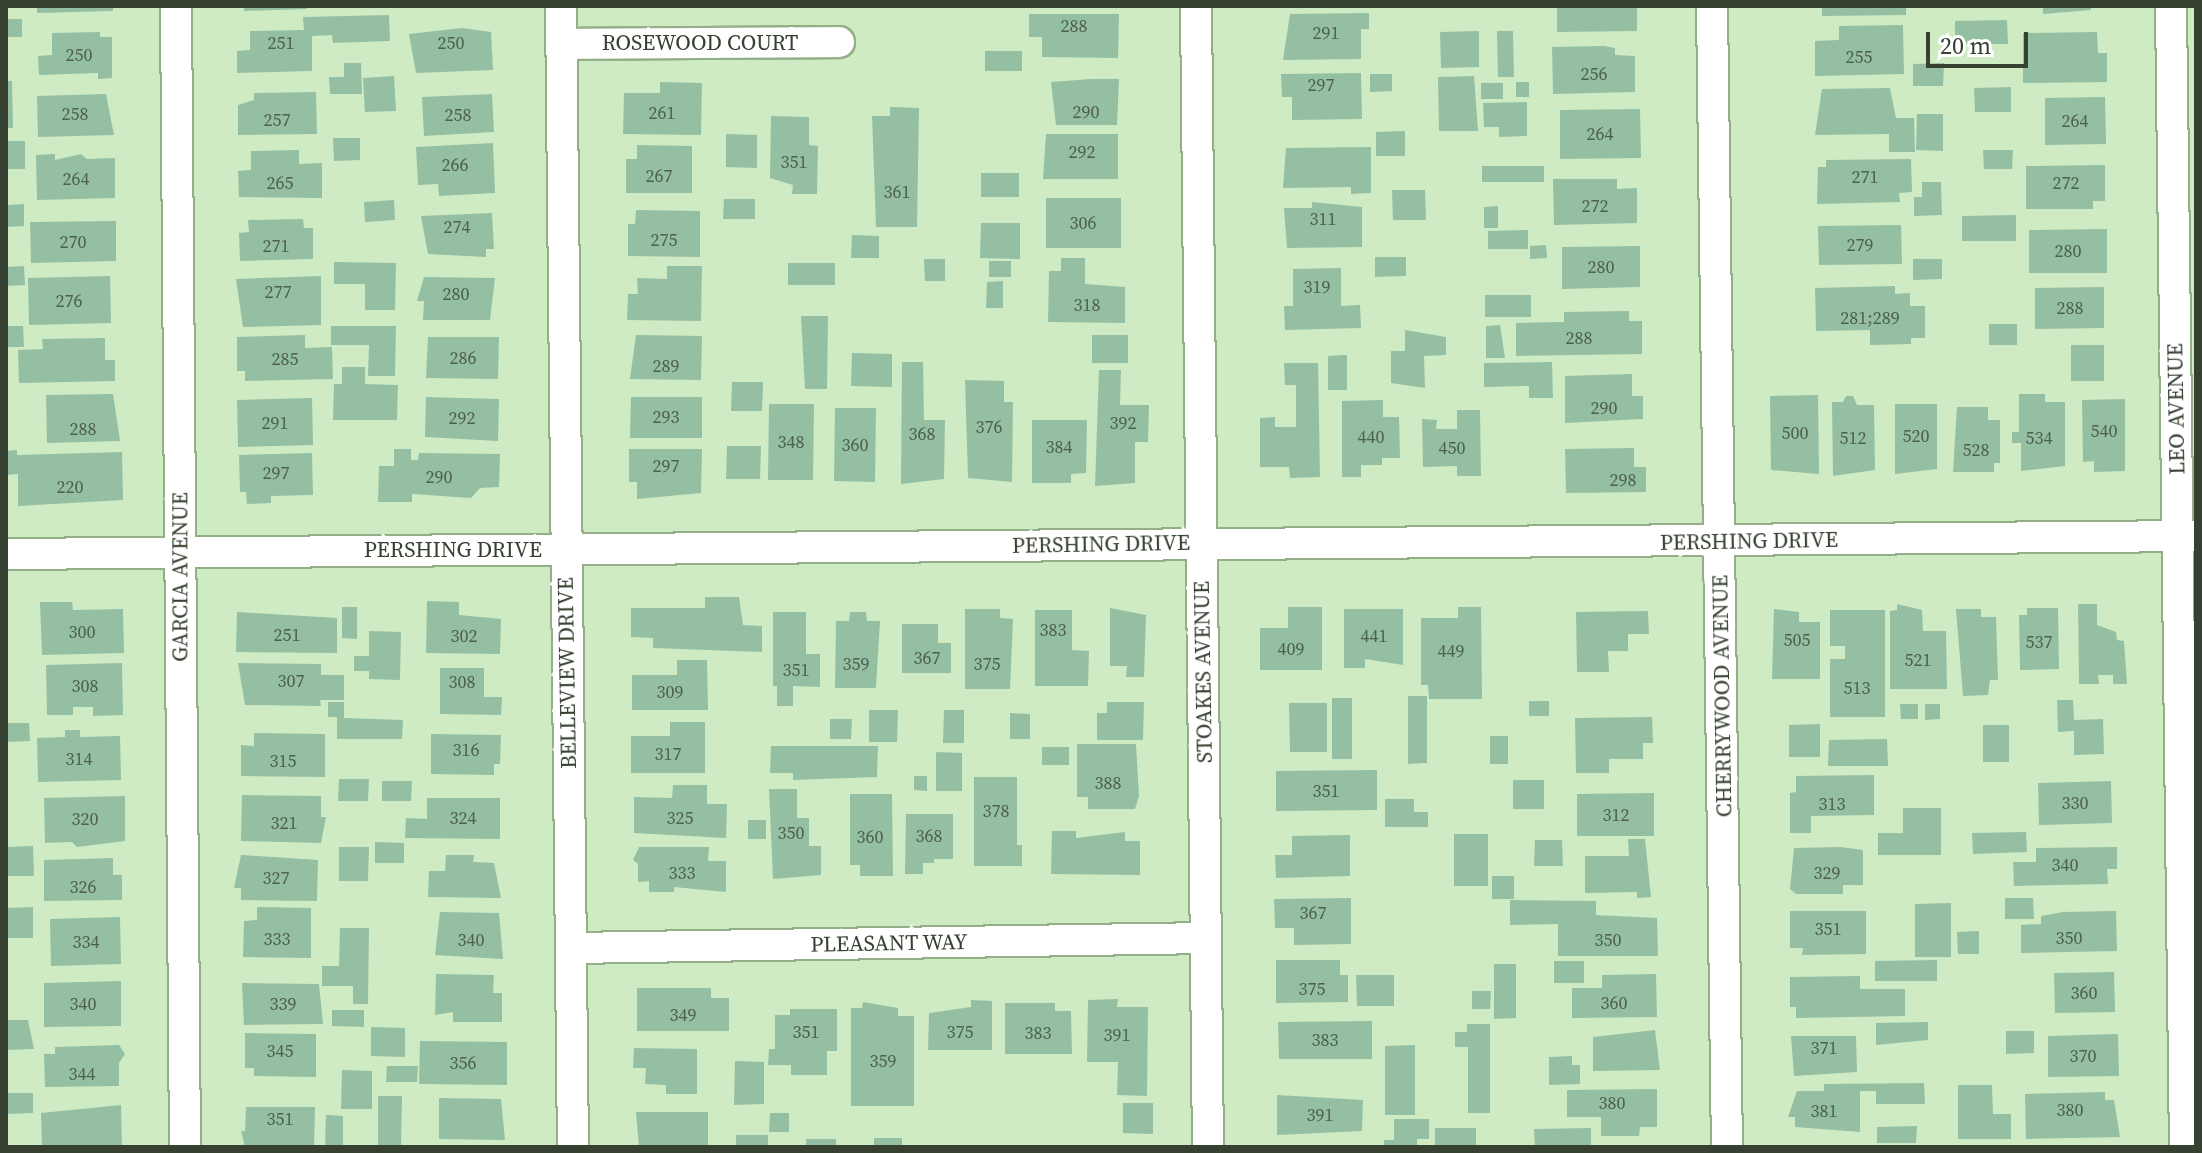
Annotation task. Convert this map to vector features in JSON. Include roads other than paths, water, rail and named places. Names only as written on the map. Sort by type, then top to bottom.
[{"type":"street","name":"GARCIA AVENUE","points":[[176,6],[185,1147]]},
{"type":"street","name":"BELLEVIEW DRIVE","points":[[561,6],[564,550],[573,1147]]},
{"type":"street","name":"STOAKES AVENUE","points":[[1196,6],[1208,1147]]},
{"type":"street","name":"CHERRYWOOD AVENUE","points":[[1712,6],[1727,1147]]},
{"type":"street","name":"LEO AVENUE","points":[[2171,6],[2186,536],[2185,1147]]},
{"type":"street","name":"ROSEWOOD COURT","points":[[561,44],[839,42]]},
{"type":"street","name":"PERSHING DRIVE","points":[[6,554],[2186,536]]},
{"type":"street","name":"PLEASANT WAY","points":[[572,948],[1206,938]]}]
